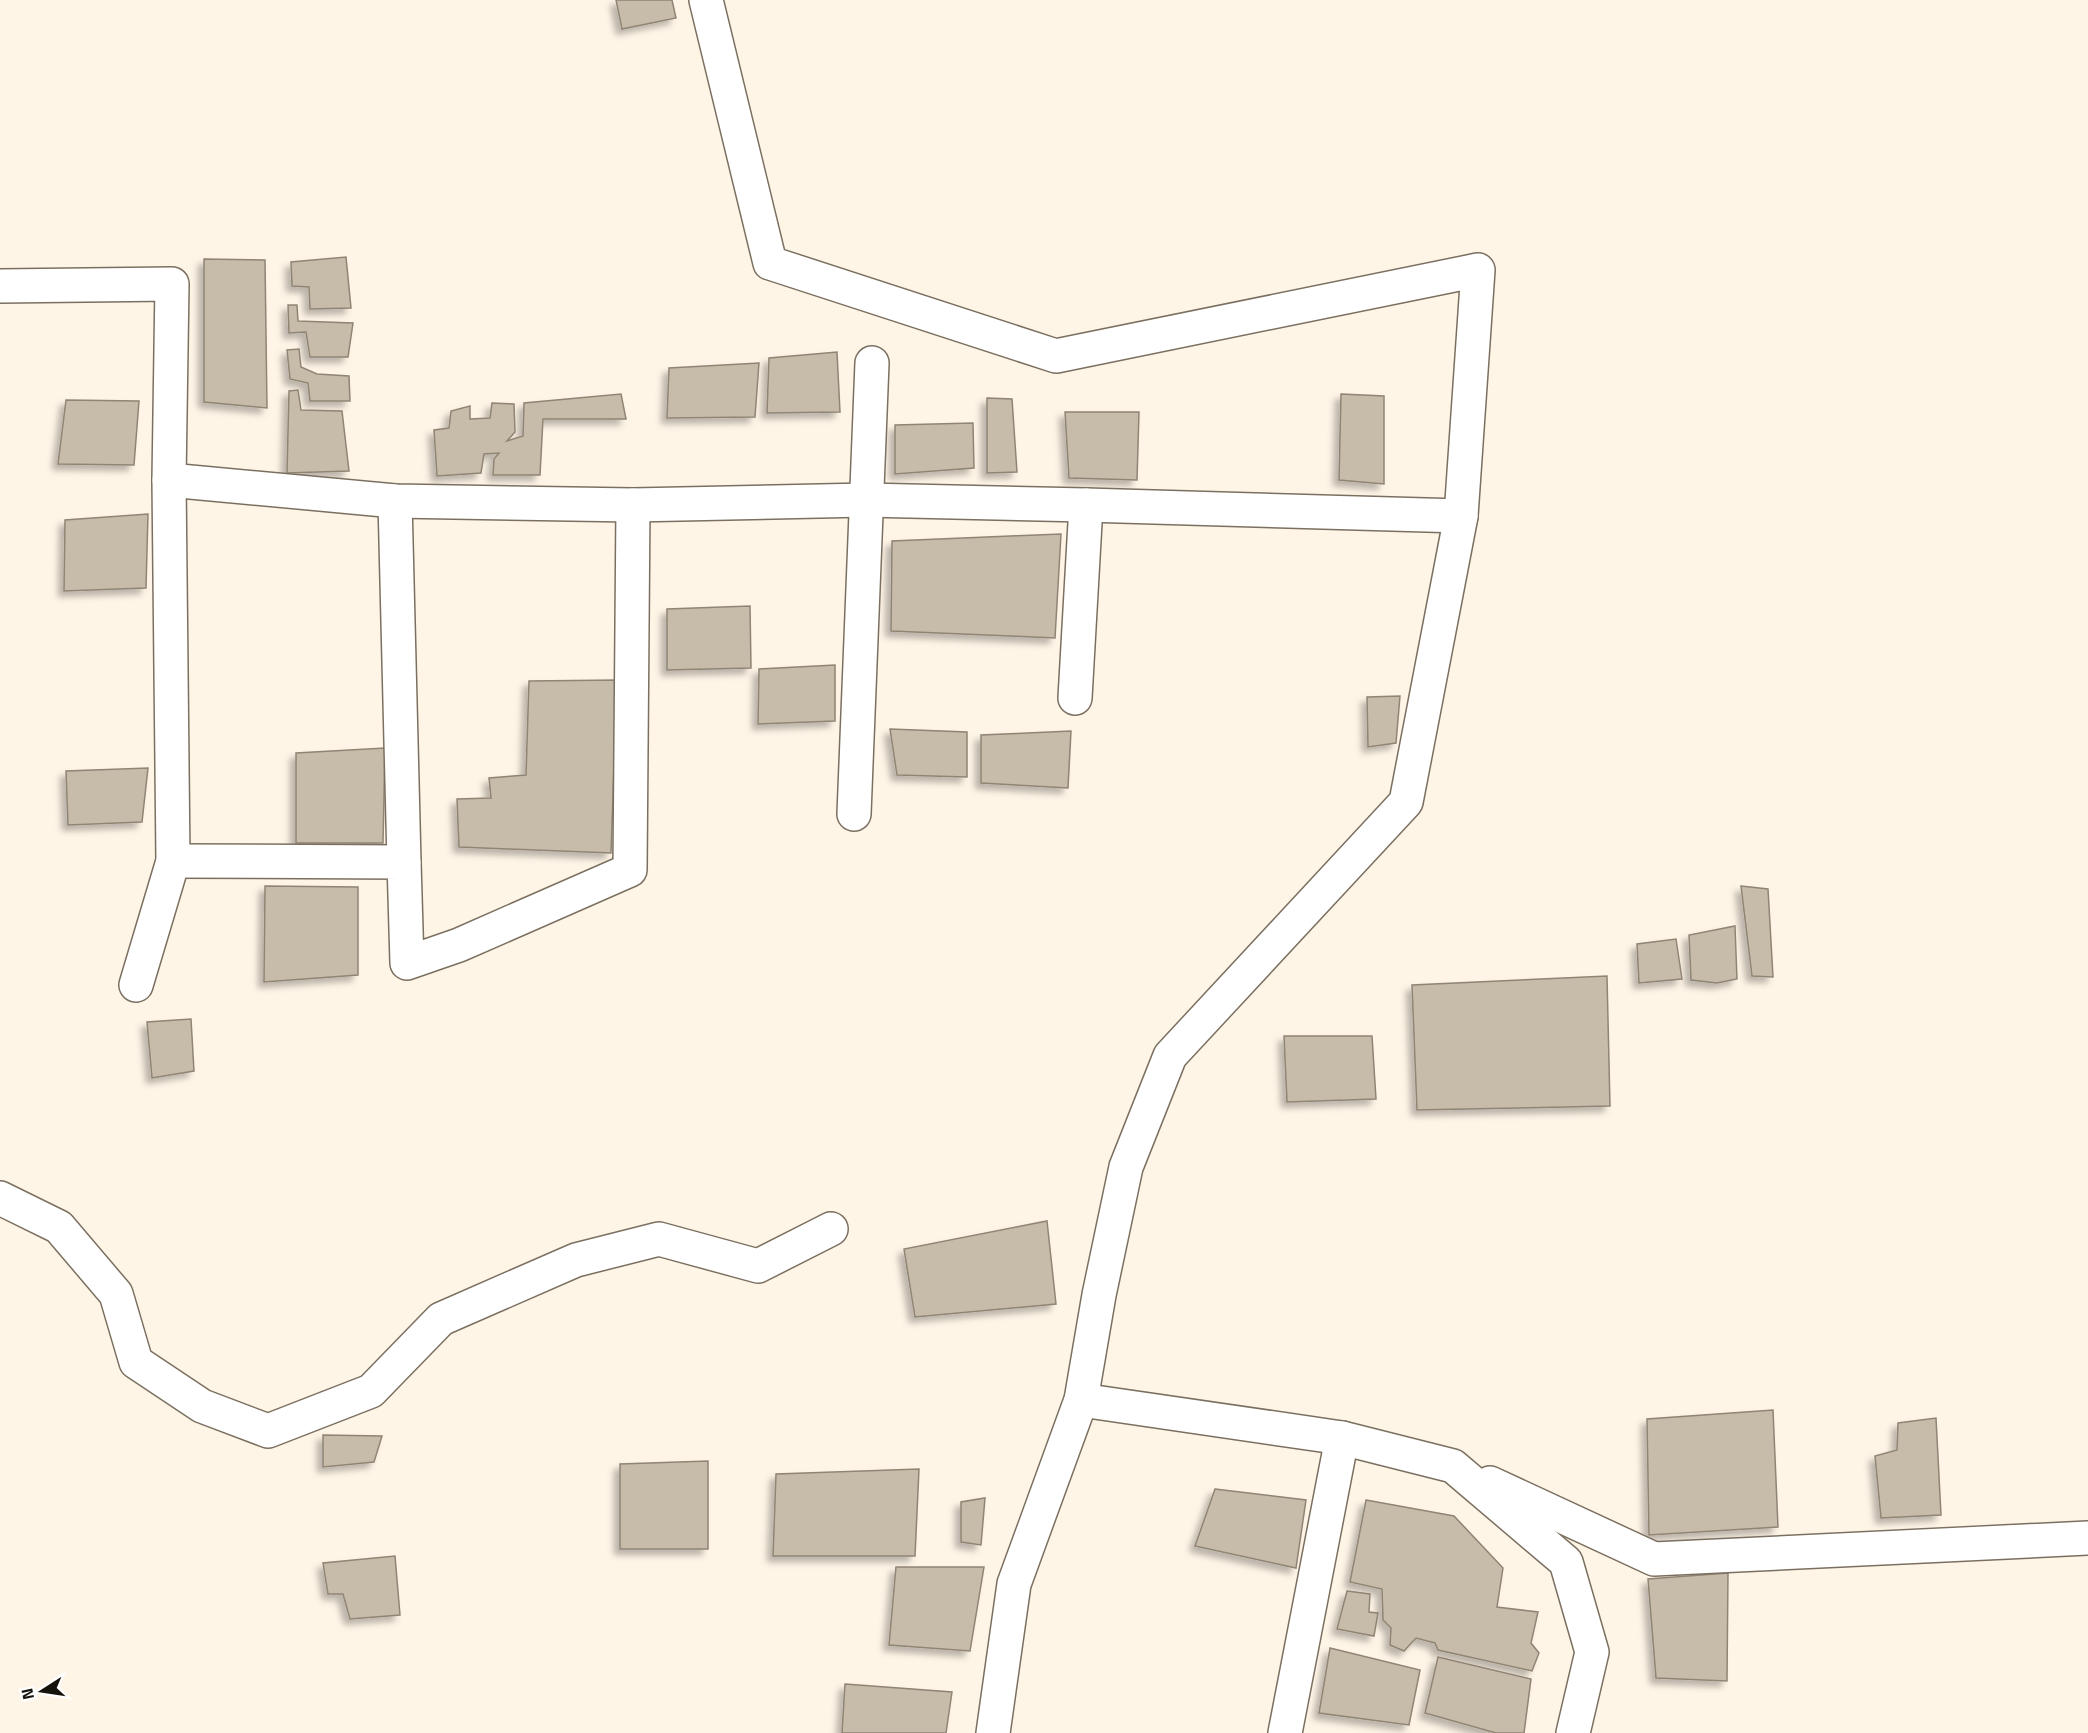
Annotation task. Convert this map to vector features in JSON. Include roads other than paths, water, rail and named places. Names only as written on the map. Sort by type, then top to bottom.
[{"type":"street","points":[[706,0],[770,263],[1056,356],[1478,270],[1461,516],[1406,802],[1170,1056],[1126,1167],[1099,1295],[1081,1400],[1014,1584],[993,1733]]},
{"type":"street","points":[[0,286],[172,284],[169,480],[173,861],[136,985]]},
{"type":"street","points":[[854,814],[872,363]]},
{"type":"street","points":[[169,480],[394,501],[633,505],[866,500],[1461,516]]},
{"type":"street","points":[[394,501],[407,963],[459,945],[630,870],[633,505]]},
{"type":"street","points":[[1075,698],[1086,505]]},
{"type":"street","points":[[173,861],[404,862]]},
{"type":"street","points":[[0,1198],[59,1227],[116,1294],[136,1362],[202,1406],[268,1431],[371,1391],[441,1319],[576,1260],[659,1239],[758,1266],[831,1230]]},
{"type":"street","points":[[1081,1400],[1342,1438],[1453,1466],[1653,1559],[2088,1538]]},
{"type":"street","points":[[1285,1733],[1342,1438]]},
{"type":"street","points":[[1453,1466],[1566,1563],[1592,1652],[1572,1733]]}]
